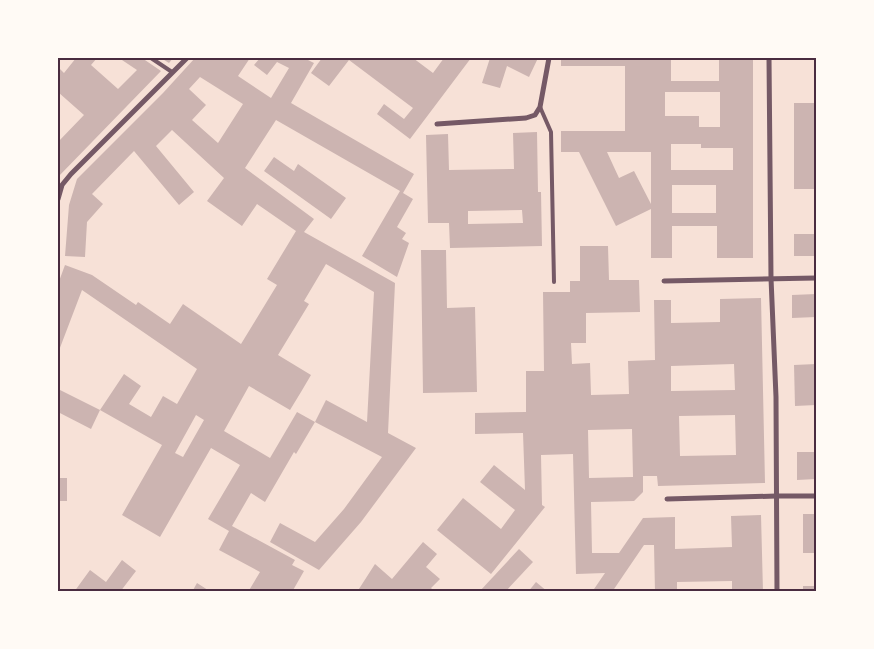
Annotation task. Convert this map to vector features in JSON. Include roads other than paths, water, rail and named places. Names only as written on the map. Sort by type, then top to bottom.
[{"type":"street","points":[[58,199],[62,185],[71,174],[187,58]]},
{"type":"street","points":[[436,124],[526,118],[535,115],[540,107],[548,58]]},
{"type":"street","points":[[769,58],[771,278],[776,397],[777,592]]},
{"type":"street","points":[[664,281],[816,278]]},
{"type":"street","points":[[667,499],[816,496]]},
{"type":"lane","points":[[151,58],[172,72]]},
{"type":"lane","points":[[540,107],[551,132],[554,282]]}]
